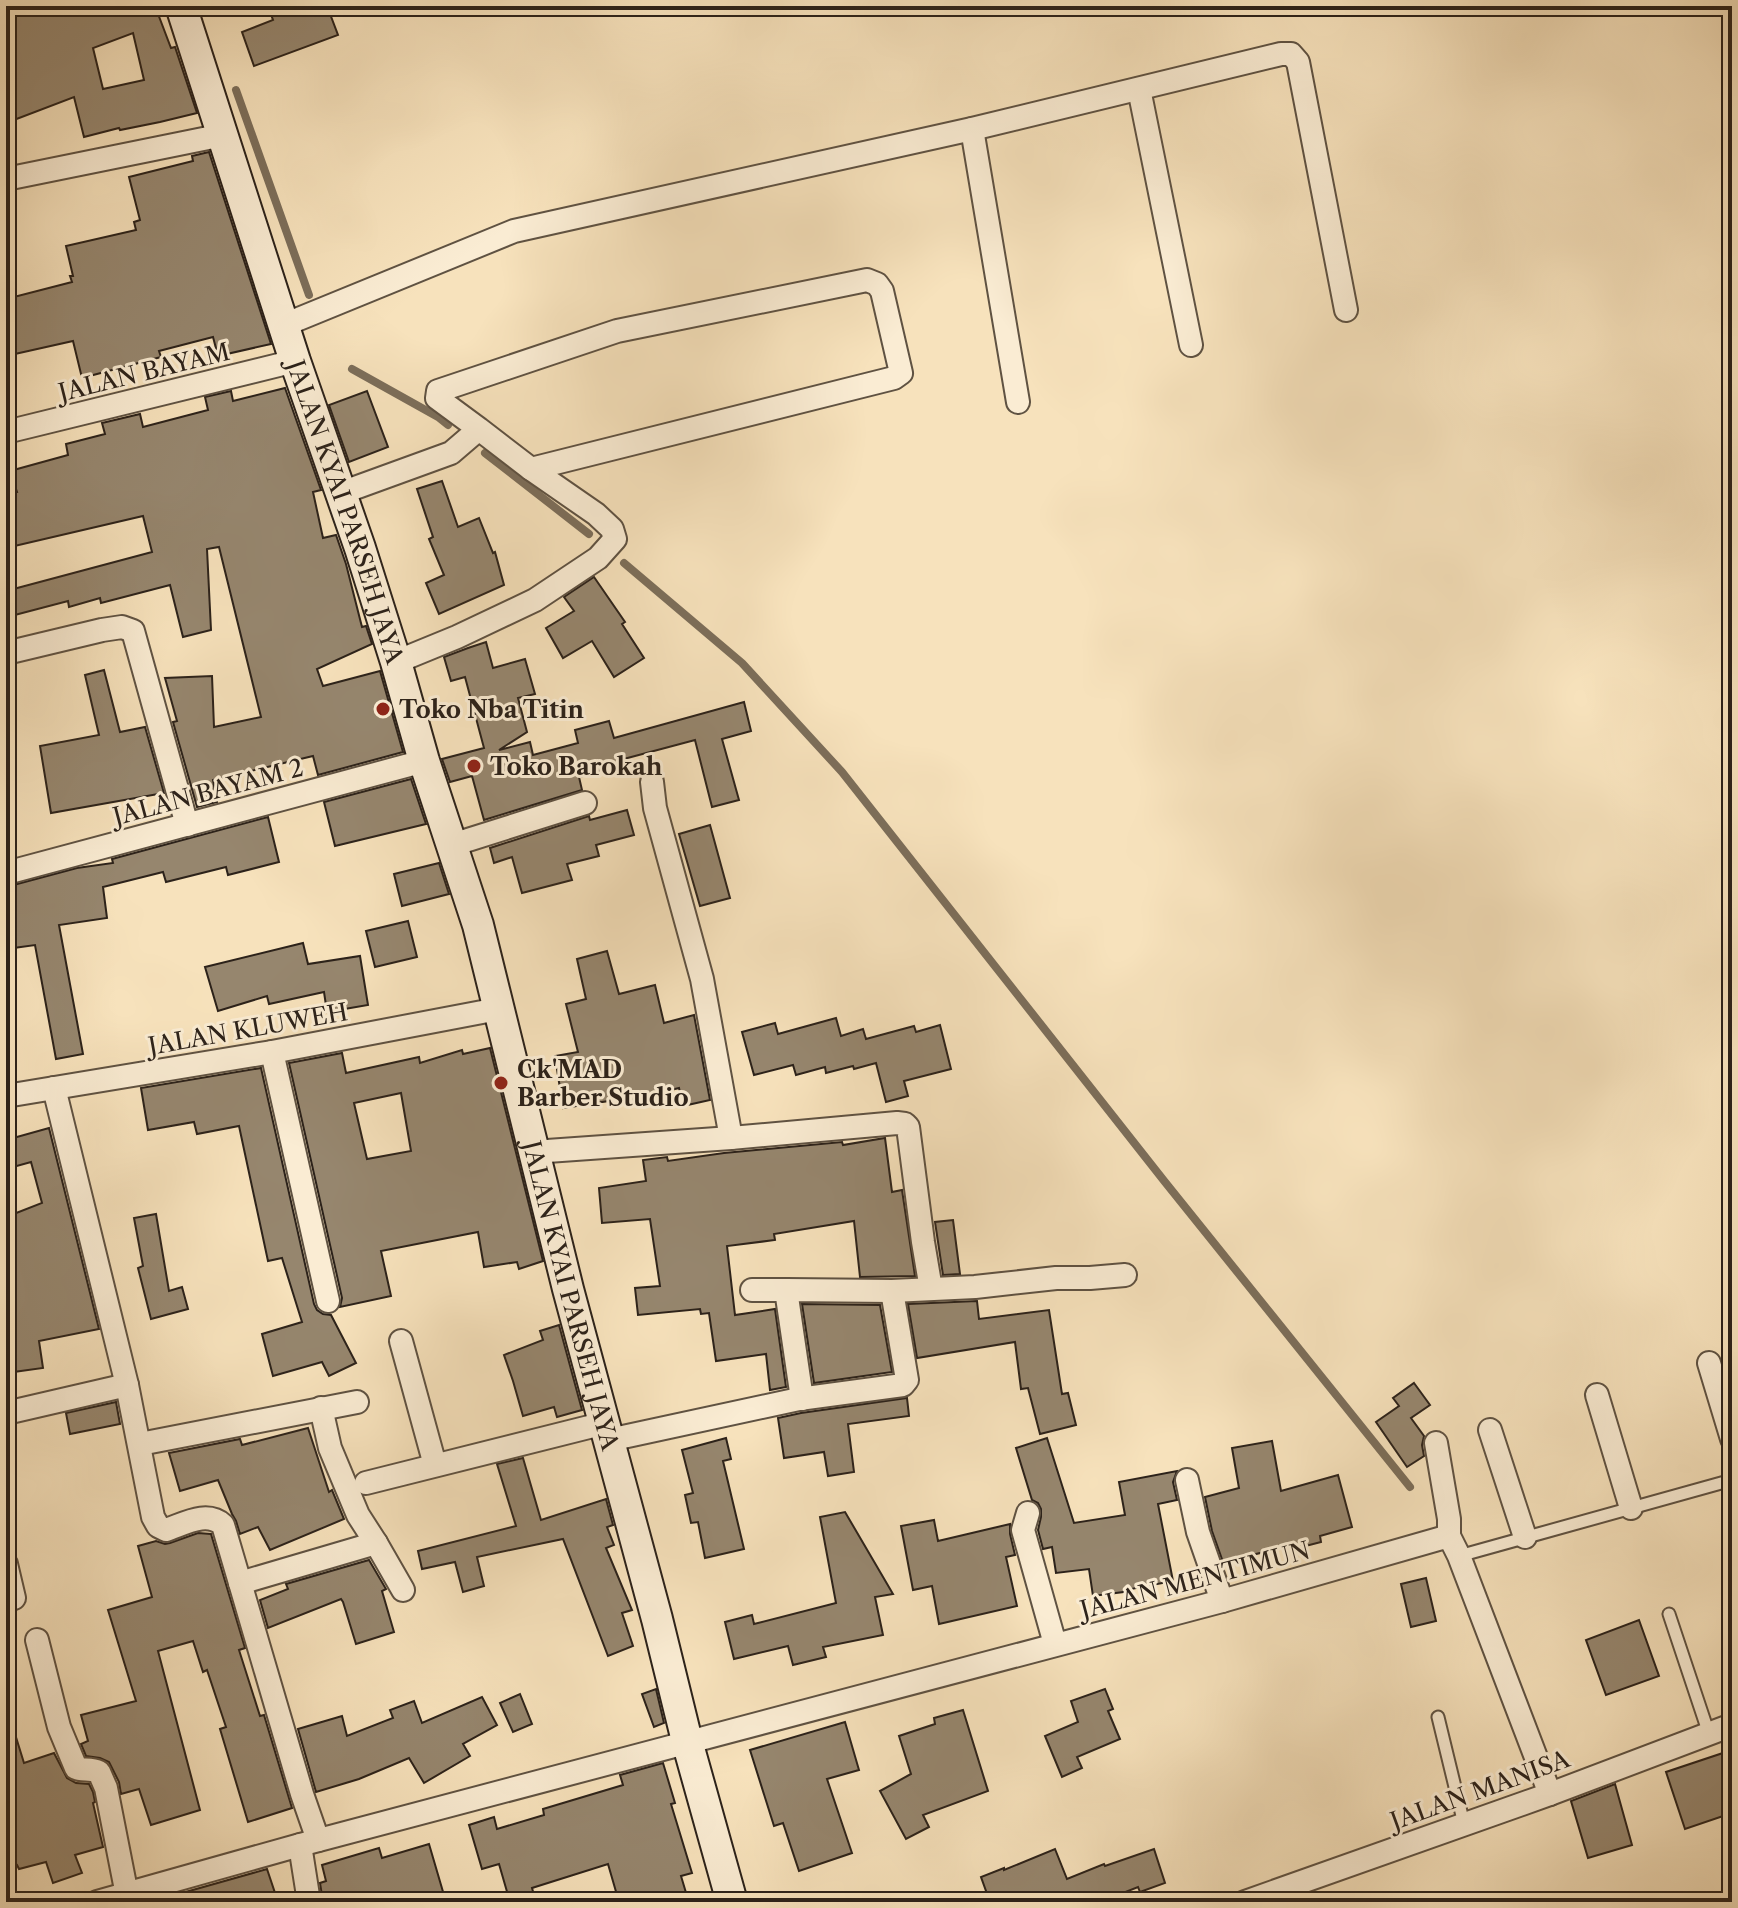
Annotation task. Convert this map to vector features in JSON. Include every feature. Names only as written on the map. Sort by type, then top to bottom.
[{"type":"main road","name":"JALAN KYAI PARSEH JAYA","points":[[181,6],[396,662],[424,761],[478,925],[533,1152],[732,1902]]},
{"type":"street","points":[[284,325],[514,231],[972,129],[1281,54],[1291,54],[1298,62],[1346,310]]},
{"type":"street","points":[[1139,89],[1191,345]]},
{"type":"street","points":[[972,129],[1018,402]]},
{"type":"street","points":[[6,179],[223,135]]},
{"type":"street","points":[[396,662],[535,600],[598,558],[615,539],[612,529],[596,514],[531,469],[437,398],[438,391],[617,331],[867,280],[877,284],[882,291],[901,373],[894,378],[531,469]]},
{"type":"street","name":"JALAN BAYAM","points":[[6,432],[295,361]]},
{"type":"street","points":[[341,493],[451,453],[479,429]]},
{"type":"street","points":[[6,653],[122,627],[133,631],[187,825]]},
{"type":"street","name":"JALAN BAYAM 2","points":[[6,873],[424,761]]},
{"type":"street","points":[[652,782],[655,808],[702,979],[731,1138]]},
{"type":"street","points":[[452,845],[585,803]]},
{"type":"street","name":"JALAN KLUWEH","points":[[6,1096],[272,1052],[498,1009]]},
{"type":"street","points":[[272,1052],[328,1301]]},
{"type":"street","points":[[54,1088],[127,1385],[153,1517],[158,1526],[166,1530],[205,1517],[216,1519],[223,1525],[302,1794],[309,1843],[309,1902]]},
{"type":"street","points":[[533,1152],[905,1124],[908,1127],[931,1289]]},
{"type":"street","points":[[752,1290],[892,1291],[1125,1275]]},
{"type":"street","points":[[786,1290],[802,1399]]},
{"type":"street","points":[[366,1483],[435,1465],[607,1432],[903,1385],[907,1380],[892,1291]]},
{"type":"street","points":[[401,1341],[435,1465]]},
{"type":"street","points":[[1709,1363],[1732,1439]]},
{"type":"street","points":[[6,1413],[127,1385]]},
{"type":"street","points":[[1597,1395],[1631,1508]]},
{"type":"street","points":[[140,1444],[357,1402]]},
{"type":"street","points":[[321,1408],[330,1448],[358,1515],[403,1590]]},
{"type":"street","points":[[1490,1430],[1525,1537]]},
{"type":"street","points":[[1436,1443],[1454,1546],[1550,1794]]},
{"type":"street","points":[[1187,1480],[1198,1532],[1222,1601]]},
{"type":"street","points":[[1028,1513],[1023,1530],[1055,1644]]},
{"type":"street","points":[[240,1583],[376,1543]]},
{"type":"street","name":"JALAN MENTIMUN","points":[[97,1902],[1055,1644],[1454,1546]]},
{"type":"street","points":[[6,1564],[14,1598]]},
{"type":"street","points":[[37,1640],[59,1727],[76,1768],[91,1768],[99,1772],[106,1788],[127,1895]]},
{"type":"street","name":"JALAN MANISA","points":[[1259,1899],[1732,1725]]},
{"type":"lane","points":[[1454,1546],[1525,1537],[1732,1480]]},
{"type":"lane","points":[[1669,1614],[1709,1734]]},
{"type":"lane","points":[[1438,1717],[1464,1824]]},
{"type":"building","points":[[6,6],[155,6],[171,48],[175,47],[197,113],[84,137],[74,97],[6,123]],"holes":[[[133,33],[144,80],[103,89],[93,48]]]},
{"type":"building","points":[[268,6],[327,6],[338,35],[254,66],[242,32],[273,20]]},
{"type":"building","points":[[209,152],[271,344],[218,356],[213,337],[159,351],[161,357],[82,378],[73,341],[6,356],[6,299],[72,282],[66,246],[136,230],[134,222],[140,220],[129,177],[193,161],[192,156]]},
{"type":"building","points":[[285,388],[321,490],[313,492],[323,538],[336,535],[362,627],[366,626],[372,644],[317,669],[323,686],[380,671],[403,752],[318,775],[313,756],[213,780],[217,802],[197,807],[173,722],[177,721],[165,678],[212,676],[214,727],[261,717],[219,547],[207,549],[211,630],[183,637],[170,585],[101,603],[100,598],[69,607],[68,601],[11,616],[6,591],[152,552],[143,516],[6,548],[6,494],[17,492],[10,471],[68,455],[66,444],[105,434],[102,423],[140,414],[143,427],[208,410],[205,397],[231,391],[233,401]]},
{"type":"building","points":[[367,391],[388,447],[349,462],[329,405]]},
{"type":"building","points":[[442,481],[458,527],[479,518],[495,552],[504,585],[439,614],[426,583],[444,575],[429,539],[433,537],[417,489]]},
{"type":"building","points":[[594,577],[625,622],[622,624],[644,658],[614,677],[592,641],[563,658],[546,628],[574,611],[564,597]]},
{"type":"building","points":[[486,642],[493,668],[525,659],[535,694],[518,698],[527,732],[499,750],[530,742],[533,755],[578,743],[575,730],[609,721],[614,738],[744,702],[751,731],[722,739],[739,800],[712,807],[695,740],[620,760],[621,766],[579,777],[582,790],[484,820],[472,776],[450,782],[442,759],[484,748],[465,677],[451,681],[444,657]]},
{"type":"building","points":[[104,670],[120,732],[145,727],[164,793],[51,813],[40,746],[99,735],[85,675]]},
{"type":"building","points":[[411,779],[426,824],[335,846],[324,802]]},
{"type":"building","points":[[627,810],[634,835],[596,845],[599,856],[567,864],[572,880],[522,893],[512,857],[494,863],[490,848],[589,816],[590,820]]},
{"type":"building","points":[[268,817],[279,862],[228,875],[226,867],[166,882],[163,872],[103,887],[107,918],[59,925],[83,1054],[56,1059],[35,945],[6,949],[6,887],[77,868],[113,863],[112,859]]},
{"type":"building","points":[[710,825],[730,898],[700,906],[679,834]]},
{"type":"building","points":[[439,863],[449,894],[402,906],[394,874]]},
{"type":"building","points":[[408,921],[417,957],[375,967],[366,931]]},
{"type":"building","points":[[303,943],[308,964],[360,956],[368,1005],[327,1012],[324,992],[269,1004],[267,996],[218,1011],[205,967]]},
{"type":"building","points":[[607,951],[619,994],[655,985],[664,1023],[694,1015],[710,1100],[683,1106],[679,1088],[610,1105],[609,1101],[563,1108],[555,1056],[578,1052],[566,1004],[586,999],[577,959]]},
{"type":"building","points":[[836,1018],[841,1036],[863,1029],[866,1039],[914,1026],[916,1032],[940,1025],[951,1069],[904,1081],[908,1096],[886,1102],[876,1063],[826,1073],[825,1067],[796,1075],[793,1065],[754,1075],[742,1032],[775,1023],[778,1034]]},
{"type":"building","points":[[490,1048],[543,1261],[519,1269],[517,1262],[484,1267],[478,1232],[381,1251],[391,1296],[340,1307],[342,1298],[289,1063],[342,1053],[346,1073],[419,1057],[420,1063],[462,1050],[463,1054]],"holes":[[[401,1093],[411,1151],[367,1159],[354,1103]]]},
{"type":"building","points":[[261,1068],[314,1304],[323,1314],[331,1315],[356,1363],[329,1376],[322,1362],[273,1376],[262,1334],[302,1322],[282,1258],[268,1261],[239,1126],[197,1134],[194,1122],[148,1130],[141,1088]]},
{"type":"building","points":[[49,1128],[99,1329],[39,1341],[43,1368],[6,1373],[6,1217],[42,1203],[31,1162],[6,1169],[6,1140]]},
{"type":"building","points":[[885,1138],[892,1192],[902,1190],[915,1276],[860,1277],[854,1221],[774,1234],[775,1240],[727,1246],[735,1315],[775,1309],[786,1387],[770,1390],[766,1354],[716,1361],[709,1313],[701,1314],[700,1309],[638,1315],[635,1288],[660,1286],[650,1219],[602,1223],[599,1188],[646,1181],[643,1160],[667,1157],[668,1161],[842,1142],[843,1145]]},
{"type":"building","points":[[156,1214],[169,1291],[182,1287],[188,1309],[151,1319],[138,1268],[143,1266],[134,1218]]},
{"type":"building","points":[[953,1220],[960,1274],[943,1275],[935,1222]]},
{"type":"building","points":[[977,1301],[979,1319],[1049,1310],[1062,1394],[1068,1393],[1076,1425],[1040,1434],[1028,1388],[1021,1389],[1015,1342],[917,1358],[908,1304]]},
{"type":"building","points":[[802,1304],[880,1305],[892,1372],[814,1383]]},
{"type":"building","points":[[559,1325],[582,1410],[557,1417],[554,1407],[523,1416],[504,1355],[543,1340],[540,1331]]},
{"type":"building","points":[[1414,1383],[1430,1405],[1411,1418],[1424,1436],[1424,1456],[1407,1467],[1376,1422],[1399,1406],[1393,1398]]},
{"type":"building","points":[[907,1398],[909,1416],[848,1424],[854,1472],[828,1476],[824,1452],[784,1458],[778,1418]]},
{"type":"building","points":[[116,1402],[120,1424],[70,1434],[66,1413]]},
{"type":"building","points":[[308,1428],[329,1492],[332,1490],[344,1519],[270,1550],[258,1527],[240,1534],[218,1480],[180,1491],[169,1453],[240,1439],[242,1445]]},
{"type":"building","points":[[726,1438],[731,1459],[723,1461],[744,1549],[705,1558],[698,1522],[691,1523],[685,1495],[693,1493],[682,1450]]},
{"type":"building","points":[[1047,1438],[1074,1523],[1125,1515],[1119,1482],[1177,1471],[1173,1482],[1177,1500],[1158,1504],[1173,1581],[1093,1596],[1089,1569],[1056,1573],[1052,1547],[1043,1549],[1038,1530],[1041,1509],[1032,1500],[1016,1448]]},
{"type":"building","points":[[1272,1441],[1281,1491],[1338,1475],[1352,1527],[1320,1536],[1321,1542],[1294,1549],[1293,1545],[1223,1562],[1205,1497],[1239,1488],[1232,1448]]},
{"type":"building","points":[[523,1458],[541,1520],[606,1499],[613,1525],[607,1527],[614,1545],[606,1548],[632,1610],[622,1613],[633,1646],[608,1656],[563,1539],[477,1557],[484,1586],[463,1592],[455,1562],[422,1569],[418,1551],[516,1526],[497,1464]]},
{"type":"building","points":[[845,1512],[893,1594],[875,1597],[883,1635],[823,1647],[826,1657],[793,1665],[788,1646],[734,1659],[725,1622],[752,1615],[754,1624],[836,1603],[820,1517]]},
{"type":"building","points":[[934,1520],[938,1541],[1010,1524],[1015,1555],[1006,1557],[1017,1606],[939,1624],[932,1586],[913,1590],[901,1526]]},
{"type":"building","points":[[198,1533],[211,1534],[245,1648],[239,1650],[260,1716],[264,1715],[292,1808],[248,1822],[220,1729],[226,1727],[207,1670],[203,1672],[193,1641],[158,1651],[200,1810],[151,1825],[139,1789],[121,1794],[109,1762],[86,1756],[81,1744],[88,1741],[81,1715],[136,1701],[108,1610],[152,1597],[138,1546],[156,1541],[170,1543]]},
{"type":"building","points":[[369,1560],[386,1589],[382,1591],[394,1632],[356,1644],[341,1599],[268,1628],[260,1600],[288,1589],[286,1584]]},
{"type":"building","points":[[1426,1578],[1436,1621],[1411,1627],[1401,1584]]},
{"type":"building","points":[[1639,1620],[1659,1676],[1606,1695],[1586,1640]]},
{"type":"building","points":[[656,1689],[664,1723],[654,1727],[642,1694]]},
{"type":"building","points":[[1105,1689],[1113,1709],[1108,1711],[1120,1739],[1077,1757],[1082,1768],[1062,1777],[1045,1736],[1078,1722],[1071,1701]]},
{"type":"building","points":[[520,1694],[532,1724],[513,1732],[500,1703]]},
{"type":"building","points":[[482,1697],[497,1725],[463,1744],[470,1756],[424,1783],[409,1758],[359,1779],[316,1792],[298,1729],[342,1716],[347,1736],[393,1718],[390,1710],[414,1701],[422,1723]]},
{"type":"building","points":[[963,1710],[988,1791],[923,1815],[929,1827],[906,1839],[880,1791],[911,1774],[899,1736],[935,1724],[934,1718]]},
{"type":"building","points":[[11,1721],[24,1763],[54,1753],[67,1778],[76,1783],[89,1784],[93,1792],[103,1847],[75,1855],[82,1873],[53,1883],[46,1862],[19,1869],[17,1865],[6,1868],[6,1722]]},
{"type":"building","points":[[845,1722],[859,1770],[827,1779],[852,1853],[799,1871],[783,1823],[774,1826],[750,1750]]},
{"type":"building","points":[[1732,1750],[1732,1813],[1685,1829],[1666,1772]]},
{"type":"building","points":[[663,1763],[675,1803],[671,1804],[692,1873],[681,1876],[687,1896],[665,1902],[619,1902],[608,1864],[532,1888],[536,1902],[510,1902],[499,1864],[482,1869],[469,1825],[494,1817],[497,1829],[544,1815],[543,1809],[623,1785],[620,1775]]},
{"type":"building","points":[[1615,1784],[1632,1845],[1588,1858],[1571,1801]]},
{"type":"building","points":[[429,1844],[446,1902],[323,1902],[320,1883],[326,1881],[322,1865],[379,1848],[382,1858]]},
{"type":"building","points":[[1055,1849],[1067,1879],[1154,1849],[1165,1883],[1140,1892],[1138,1887],[1100,1902],[990,1902],[981,1877]]},
{"type":"building","points":[[267,1869],[276,1896],[259,1902],[176,1902],[175,1895]]},
{"type":"waterway","points":[[236,90],[309,295]]},
{"type":"waterway","points":[[352,369],[448,425]]},
{"type":"waterway","points":[[485,453],[589,534]]},
{"type":"waterway","points":[[624,563],[742,663],[842,772],[1410,1487]]},
{"type":"place","name":"Toko Nba Titin","points":[[383,709]]},
{"type":"place","name":"Toko Barokah","points":[[474,766]]},
{"type":"place","name":"Ck'MAD Barber Studio","points":[[501,1083]]}]
